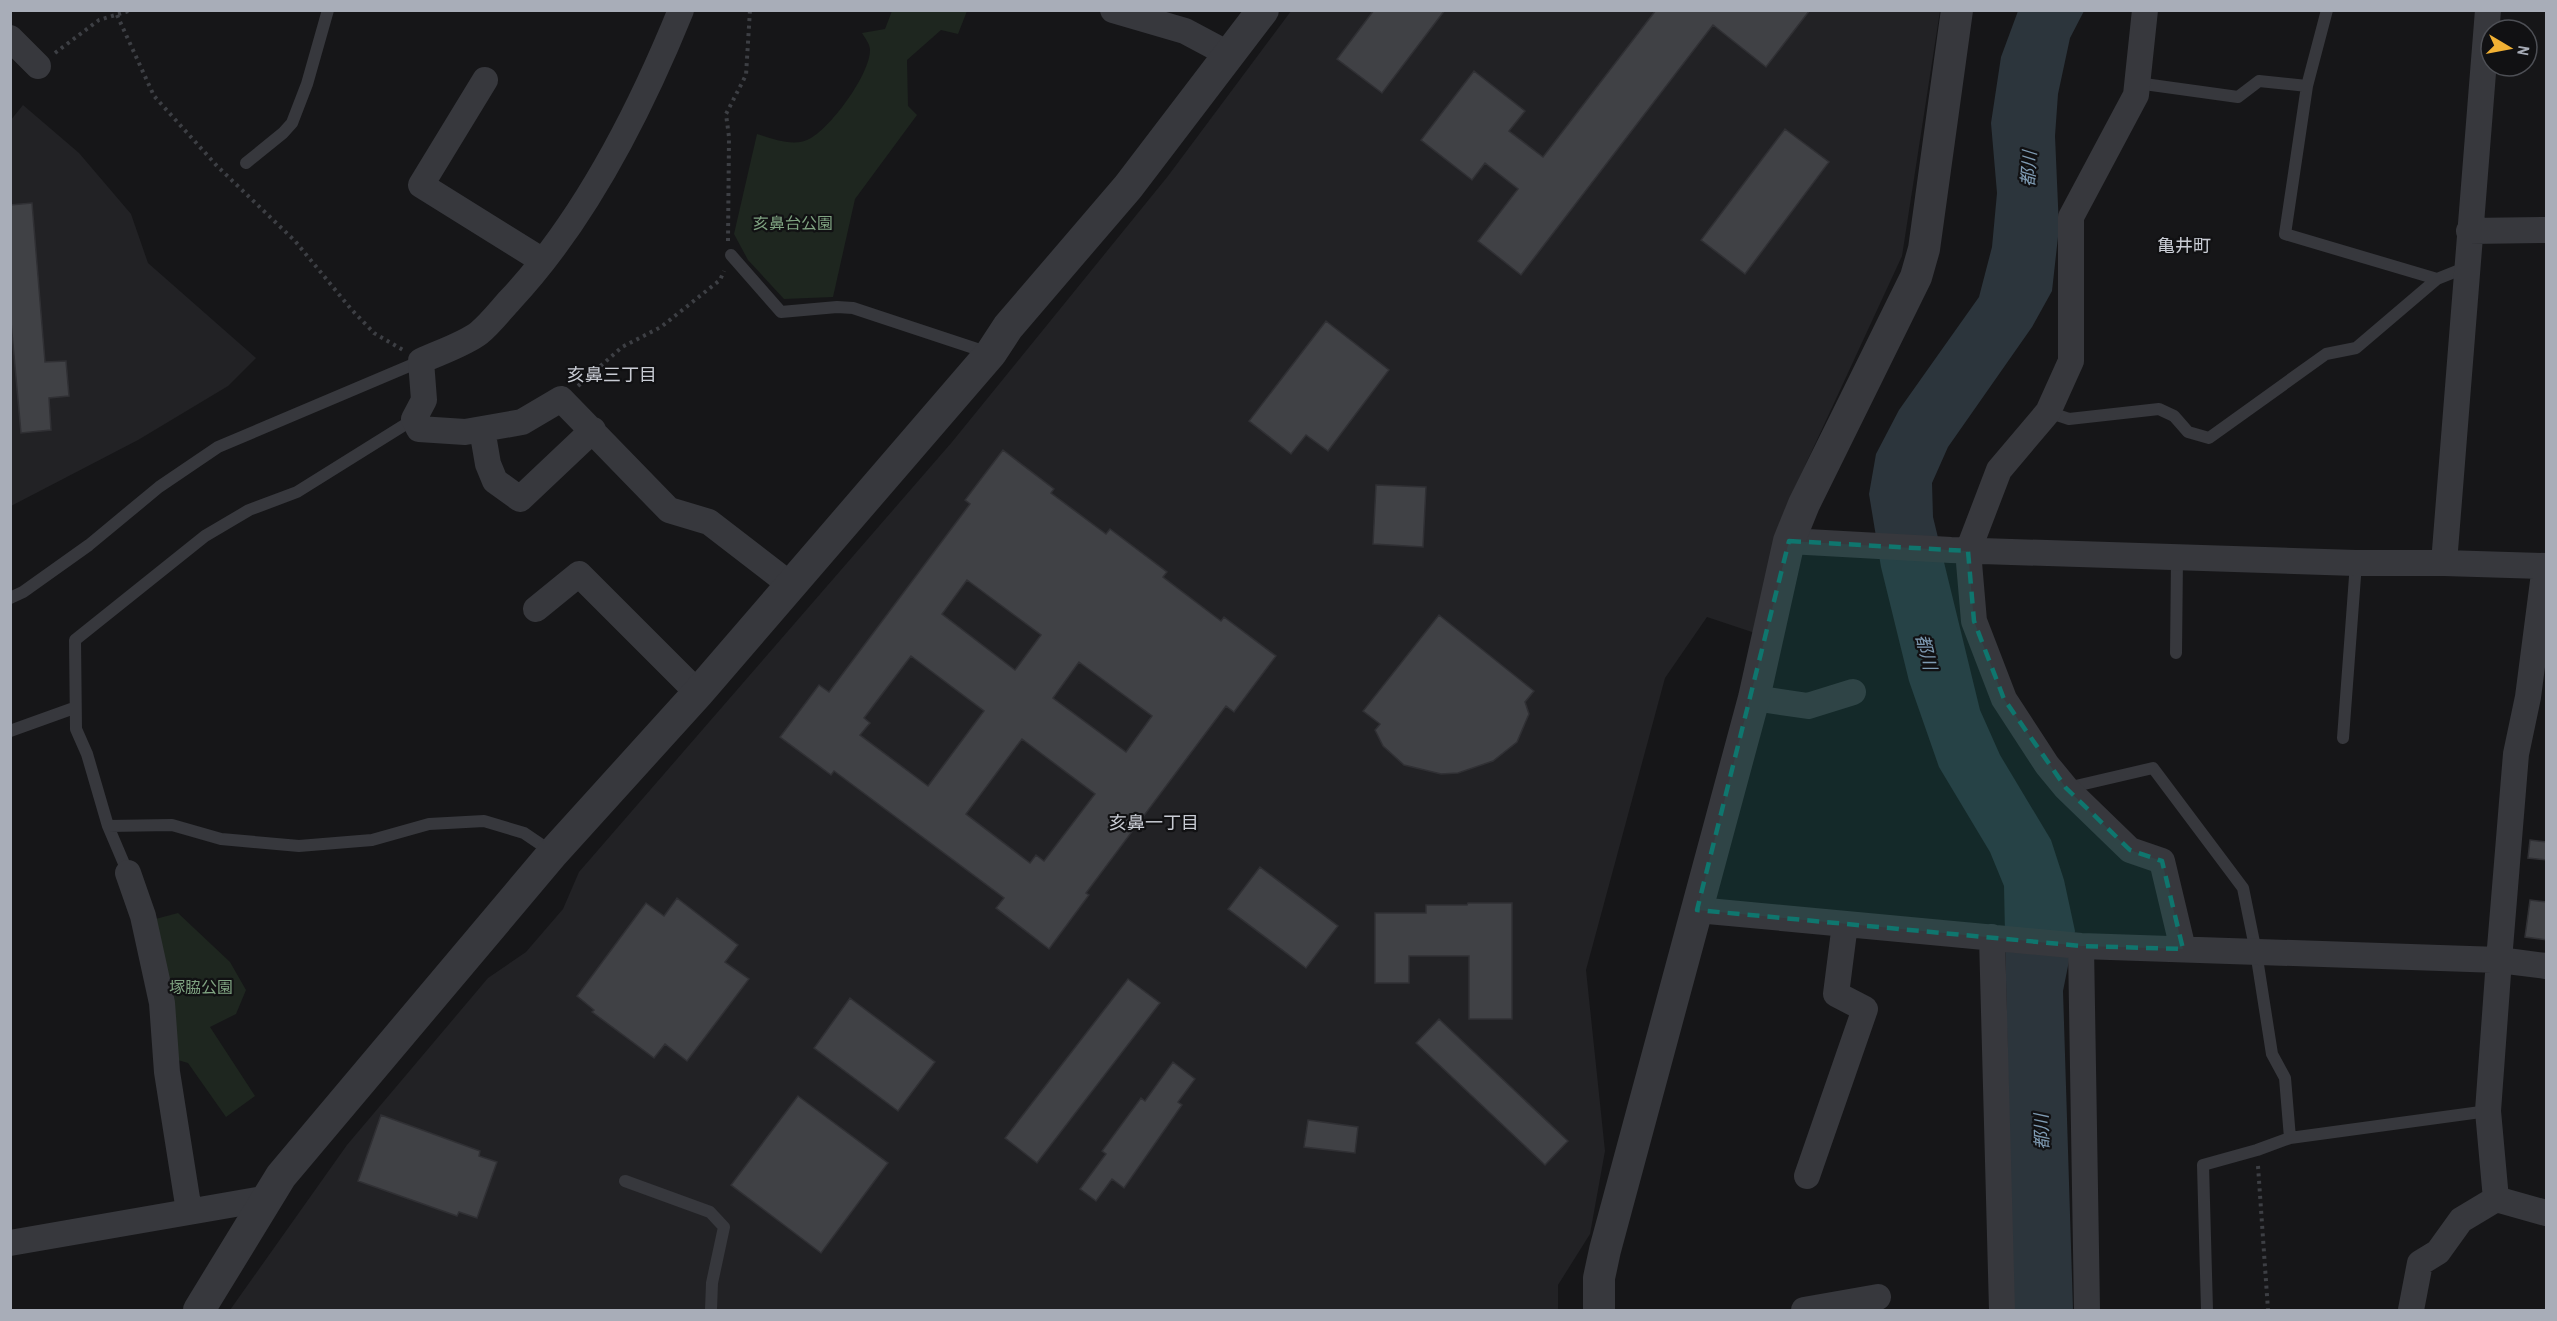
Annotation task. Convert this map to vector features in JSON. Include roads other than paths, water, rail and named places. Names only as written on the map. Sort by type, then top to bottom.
[{"type":"street","points":[[681,10],[664,52],[620,141],[572,221],[534,274],[478,334],[421,361],[424,400],[414,419],[419,429],[465,432],[522,422],[561,399],[594,430],[669,510],[709,522],[792,585]]},
{"type":"street","points":[[1113,10],[1185,31],[1230,54]]},
{"type":"street","points":[[199,1311],[281,1176],[553,853],[698,693],[990,353],[1008,327],[1128,188],[1263,10]]},
{"type":"street","points":[[1599,1311],[1599,1278],[1605,1250],[1754,698],[1789,541],[1804,504],[1916,277],[1924,249],[1957,10]]},
{"type":"street","points":[[2145,10],[2136,95],[2072,217],[2071,361],[2048,412],[1999,470],[1960,551],[1974,621],[2004,699],[2047,765],[2066,788],[2130,850],[2162,861],[2183,949]]},
{"type":"street","points":[[2444,562],[2488,10]]},
{"type":"street","points":[[10,38],[38,66]]},
{"type":"street","points":[[485,80],[421,185],[543,261]]},
{"type":"street","points":[[2469,231],[2547,230]]},
{"type":"street","points":[[482,429],[488,464],[495,480],[520,499],[594,430]]},
{"type":"street","points":[[1789,541],[1873,548],[1960,551],[2356,563],[2444,562],[2546,566],[2528,697],[2516,754],[2499,960],[2488,1111],[2496,1199]]},
{"type":"street","points":[[536,609],[579,574],[698,693]]},
{"type":"street","points":[[1754,698],[1808,706],[1853,692]]},
{"type":"street","points":[[128,873],[143,915],[162,1003],[167,1072],[189,1211]]},
{"type":"street","points":[[1696,910],[2081,946],[2499,960],[2547,966]]},
{"type":"street","points":[[1807,1176],[1865,1009],[1836,994],[1845,924]]},
{"type":"street","points":[[1992,937],[2002,1311]]},
{"type":"street","points":[[2081,946],[2087,1311]]},
{"type":"street","points":[[10,1243],[269,1198]]},
{"type":"street","points":[[2411,1311],[2420,1263],[2438,1252],[2461,1220],[2496,1199],[2547,1213]]},
{"type":"street","points":[[1804,1311],[1878,1297]]},
{"type":"lane","points":[[246,163],[292,123],[307,84],[328,10]]},
{"type":"lane","points":[[2327,10],[2307,86],[2285,234],[2437,279]]},
{"type":"lane","points":[[2137,82],[2238,97],[2259,81],[2307,86]]},
{"type":"lane","points":[[730,255],[781,312],[837,307],[853,309],[990,353]]},
{"type":"lane","points":[[2048,412],[2069,419],[2159,409],[2174,416],[2188,432],[2209,438],[2326,354],[2356,348],[2437,279],[2467,267]]},
{"type":"lane","points":[[10,598],[23,592],[89,545],[159,486],[218,447],[421,361]]},
{"type":"lane","points":[[128,873],[108,826],[87,754],[76,729],[75,640],[205,536],[249,510],[297,492],[414,419]]},
{"type":"lane","points":[[2176,653],[2177,558]]},
{"type":"lane","points":[[2343,738],[2356,563]]},
{"type":"lane","points":[[10,731],[74,708]]},
{"type":"lane","points":[[2066,788],[2153,768],[2242,888],[2256,952],[2272,1054],[2285,1078],[2290,1138]]},
{"type":"lane","points":[[108,826],[172,825],[221,839],[299,846],[372,840],[429,824],[484,821],[509,826],[524,833],[553,853]]},
{"type":"lane","points":[[2207,1311],[2203,1165],[2290,1138],[2488,1111]]},
{"type":"lane","points":[[625,1181],[710,1212],[724,1227],[712,1283],[711,1311]]},
{"type":"water","name":"都川","points":[[2018,11],[2084,11],[2070,38],[2058,94],[2055,136],[2059,228],[2052,291],[2032,327],[1948,447],[1932,483],[1933,517],[1980,710],[2000,755],[2051,840],[2064,880],[2075,931],[2063,991],[2073,1310],[2013,1310],[2004,886],[1990,852],[1939,767],[1909,681],[1881,567],[1869,494],[1876,454],[1899,410],[1979,297],[1992,247],[1997,193],[1991,123],[2001,57]]},
{"type":"district","name":"亀井町","points":[[2184,246]]},
{"type":"district","name":"亥鼻三丁目","points":[[612,375]]},
{"type":"district","name":"亥鼻一丁目","points":[[1154,823]]},
{"type":"park label","name":"亥鼻台公園","points":[[793,223]]},
{"type":"park label","name":"塚脇公園","points":[[201,987]]}]
